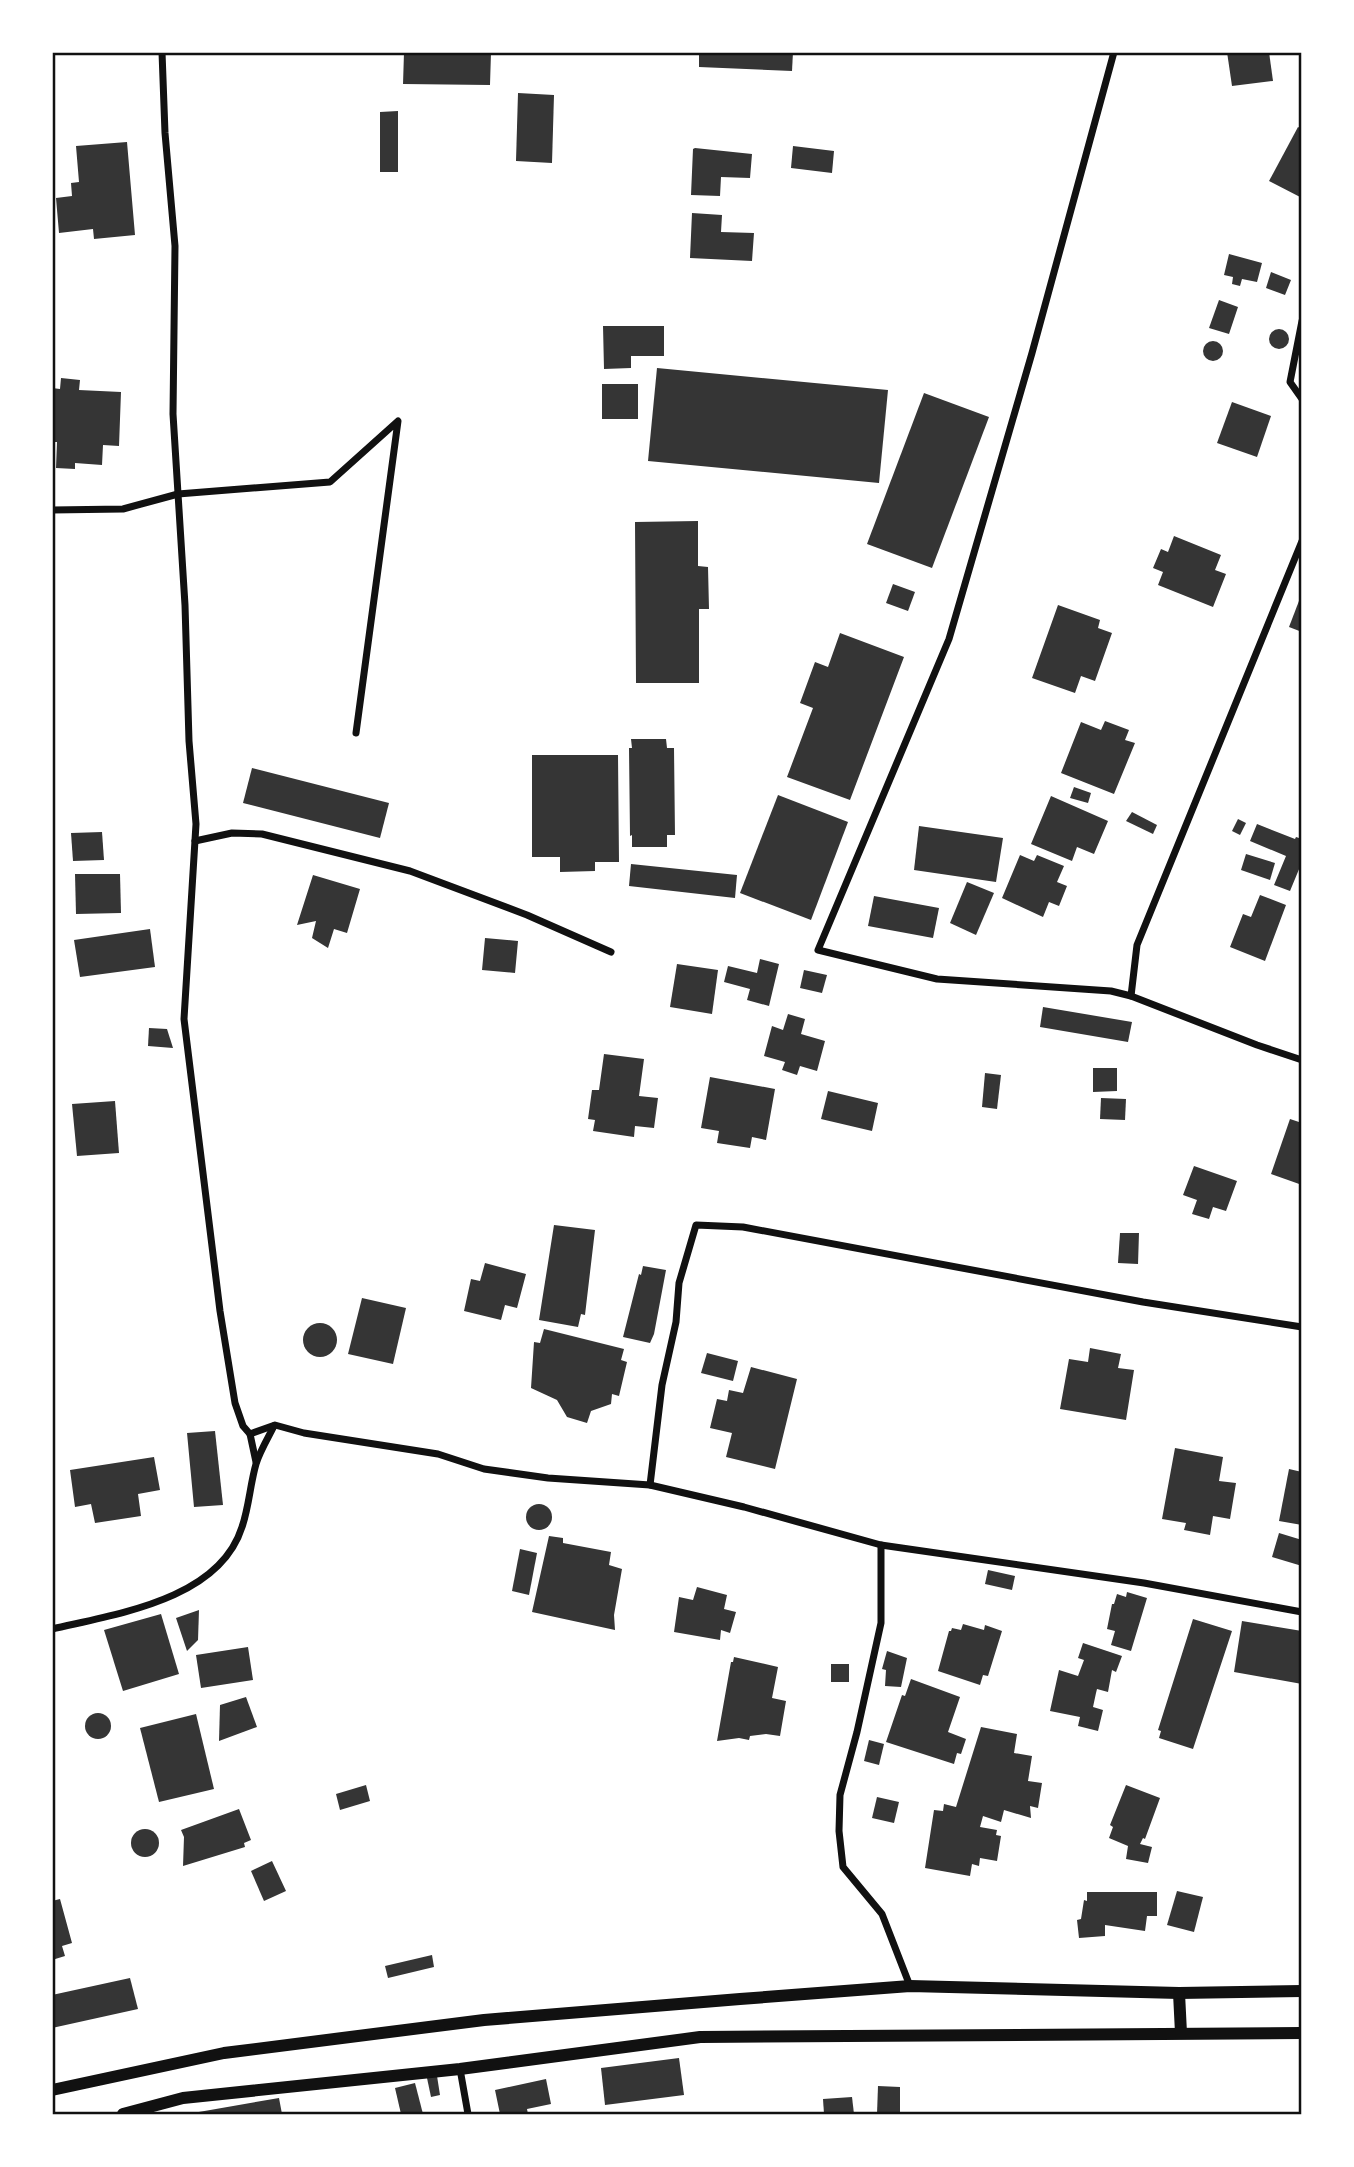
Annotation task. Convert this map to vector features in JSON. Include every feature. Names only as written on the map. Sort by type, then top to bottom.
[{"type":"street","points":[[162,52],[165,134],[175,246],[173,414],[195,841],[184,1018],[220,1311],[235,1403],[243,1426],[250,1434],[256,1462]]},
{"type":"street","points":[[1114,52],[1032,353],[949,639],[818,950],[937,979],[1111,991],[1131,996],[1301,1060]]},
{"type":"street","points":[[1301,321],[1290,382],[1301,399]]},
{"type":"street","points":[[52,510],[123,509],[178,495],[330,482],[398,421],[356,733]]},
{"type":"street","points":[[1131,996],[1137,945],[1301,541]]},
{"type":"street","points":[[195,841],[232,833],[262,834],[410,871],[504,906],[611,952]]},
{"type":"street","points":[[650,1485],[662,1385],[676,1322],[679,1283],[696,1225],[743,1227],[1143,1302],[1301,1327]]},
{"type":"street","points":[[250,1434],[275,1425],[304,1433],[438,1454],[484,1469],[548,1478],[650,1485],[744,1507],[881,1545],[1144,1583],[1301,1612]]},
{"type":"street","points":[[52,1629],[144,1607],[186,1590],[218,1566],[233,1548],[242,1528],[256,1462],[275,1425]]},
{"type":"street","points":[[881,1545],[881,1623],[840,1795],[839,1831],[843,1867],[882,1914],[910,1986]]},
{"type":"street","points":[[52,2090],[224,2053],[484,2020],[910,1986],[1179,1993],[1301,1991]]},
{"type":"street","points":[[1179,1993],[1181,2034]]},
{"type":"street","points":[[127,2114],[183,2098],[460,2068],[700,2037],[1301,2033]]},
{"type":"street","points":[[460,2068],[468,2115]]},
{"type":"building","points":[[404,52],[491,52],[490,85],[403,84]]},
{"type":"building","points":[[699,52],[793,52],[792,71],[699,67]]},
{"type":"building","points":[[1227,52],[1269,52],[1273,81],[1232,86]]},
{"type":"building","points":[[518,93],[554,95],[552,163],[516,161]]},
{"type":"building","points":[[398,111],[398,172],[380,172],[380,112]]},
{"type":"building","points":[[1298,127],[1302,129],[1302,198],[1269,181]]},
{"type":"building","points":[[127,142],[135,235],[94,239],[93,229],[59,233],[56,198],[72,196],[71,183],[79,182],[76,146]]},
{"type":"building","points":[[793,146],[834,151],[832,173],[791,168]]},
{"type":"building","points":[[695,148],[752,154],[750,178],[721,177],[720,196],[691,195]]},
{"type":"building","points":[[692,213],[722,215],[721,232],[754,233],[752,261],[690,258]]},
{"type":"building","points":[[1229,254],[1262,263],[1257,282],[1242,279],[1240,286],[1232,284],[1233,277],[1224,275]]},
{"type":"building","points":[[1271,272],[1291,280],[1285,295],[1266,288]]},
{"type":"building","points":[[1219,300],[1238,307],[1229,334],[1209,328]]},
{"type":"building","points":[[603,326],[664,326],[664,356],[631,356],[631,368],[604,369]]},
{"type":"building","points":[[1279,329],[1286,332],[1289,339],[1286,346],[1279,349],[1272,346],[1269,339],[1272,332]]},
{"type":"building","points":[[1213,341],[1220,344],[1223,351],[1220,358],[1213,361],[1206,358],[1203,351],[1206,344]]},
{"type":"building","points":[[657,368],[888,390],[879,483],[648,461]]},
{"type":"building","points":[[61,378],[80,380],[79,390],[121,392],[119,446],[103,445],[102,465],[75,463],[75,469],[56,468],[57,442],[52,442],[52,388],[60,389]]},
{"type":"building","points":[[602,384],[638,384],[638,419],[602,419]]},
{"type":"building","points":[[924,393],[989,417],[932,568],[867,544]]},
{"type":"building","points":[[1232,402],[1271,416],[1257,457],[1217,443]]},
{"type":"building","points":[[698,521],[698,566],[708,567],[709,609],[699,609],[699,683],[636,683],[635,522]]},
{"type":"building","points":[[1174,536],[1221,555],[1215,570],[1226,574],[1213,607],[1158,585],[1163,572],[1153,568],[1161,549],[1168,552]]},
{"type":"building","points":[[893,584],[915,592],[908,611],[886,603]]},
{"type":"building","points":[[1302,593],[1302,632],[1289,627]]},
{"type":"building","points":[[1058,605],[1100,620],[1098,628],[1112,633],[1095,681],[1081,676],[1075,693],[1032,678]]},
{"type":"building","points":[[840,633],[904,657],[850,800],[787,777],[813,708],[800,703],[815,662],[828,667]]},
{"type":"building","points":[[1105,721],[1129,730],[1125,740],[1135,743],[1114,794],[1061,773],[1081,722],[1101,730]]},
{"type":"building","points":[[631,739],[666,739],[667,748],[674,748],[675,835],[667,835],[667,847],[632,847]]},
{"type":"building","points":[[532,755],[618,755],[619,862],[595,862],[595,871],[560,872],[560,857],[532,857]]},
{"type":"building","points":[[252,768],[389,803],[380,838],[243,803]]},
{"type":"building","points":[[1074,787],[1091,793],[1088,803],[1070,798]]},
{"type":"building","points":[[778,795],[848,822],[811,920],[740,893]]},
{"type":"building","points":[[1051,796],[1108,821],[1094,854],[1077,847],[1072,861],[1031,844]]},
{"type":"building","points":[[1132,812],[1157,825],[1153,834],[1126,821]]},
{"type":"building","points":[[1238,819],[1246,823],[1240,835],[1232,831]]},
{"type":"building","points":[[1257,824],[1295,839],[1302,839],[1302,862],[1290,891],[1274,885],[1286,856],[1250,841]]},
{"type":"building","points":[[919,826],[1003,838],[996,882],[914,870]]},
{"type":"building","points":[[102,832],[104,860],[73,861],[71,833]]},
{"type":"building","points":[[1246,854],[1275,863],[1270,880],[1241,870]]},
{"type":"building","points":[[1020,855],[1034,861],[1037,855],[1064,866],[1057,882],[1067,886],[1059,906],[1049,902],[1043,917],[1002,898]]},
{"type":"building","points":[[631,864],[737,875],[735,898],[629,886]]},
{"type":"building","points":[[75,874],[120,874],[121,913],[76,914]]},
{"type":"building","points":[[313,875],[360,889],[347,933],[334,929],[328,948],[312,938],[316,921],[297,925]]},
{"type":"building","points":[[967,882],[994,893],[976,935],[950,923]]},
{"type":"building","points":[[1260,895],[1286,905],[1265,961],[1230,947],[1243,914],[1251,917]]},
{"type":"building","points":[[874,896],[939,908],[933,938],[868,926]]},
{"type":"building","points":[[150,929],[155,967],[80,977],[74,940]]},
{"type":"building","points":[[485,938],[518,941],[515,973],[482,970]]},
{"type":"building","points":[[760,959],[779,964],[769,1006],[747,1000],[750,989],[724,982],[728,966],[757,973]]},
{"type":"building","points":[[677,964],[718,970],[712,1014],[670,1007]]},
{"type":"building","points":[[804,970],[827,975],[822,993],[800,988]]},
{"type":"building","points":[[1043,1007],[1132,1022],[1128,1042],[1040,1027]]},
{"type":"building","points":[[788,1014],[805,1019],[801,1034],[825,1041],[817,1071],[800,1066],[797,1075],[782,1070],[785,1062],[764,1056],[772,1026],[783,1030]]},
{"type":"building","points":[[149,1028],[167,1029],[173,1048],[148,1046]]},
{"type":"building","points":[[604,1054],[644,1059],[639,1096],[658,1098],[654,1128],[635,1126],[634,1137],[593,1131],[595,1120],[588,1119],[592,1090],[599,1090]]},
{"type":"building","points":[[1093,1068],[1117,1068],[1117,1091],[1093,1092]]},
{"type":"building","points":[[985,1073],[1001,1075],[997,1109],[982,1107]]},
{"type":"building","points":[[710,1077],[775,1089],[766,1140],[752,1137],[750,1148],[717,1143],[719,1131],[701,1128]]},
{"type":"building","points":[[828,1091],[878,1103],[872,1131],[821,1119]]},
{"type":"building","points":[[1101,1098],[1126,1099],[1125,1120],[1100,1119]]},
{"type":"building","points":[[115,1101],[119,1153],[77,1156],[72,1104]]},
{"type":"building","points":[[1290,1119],[1302,1123],[1302,1185],[1271,1174]]},
{"type":"building","points":[[1194,1166],[1237,1181],[1226,1211],[1213,1207],[1209,1219],[1192,1214],[1197,1200],[1183,1195]]},
{"type":"building","points":[[554,1225],[595,1230],[585,1315],[581,1314],[578,1327],[539,1320]]},
{"type":"building","points":[[1120,1233],[1139,1233],[1138,1264],[1118,1263]]},
{"type":"building","points":[[485,1263],[526,1274],[517,1308],[505,1305],[501,1320],[464,1311],[471,1279],[480,1281]]},
{"type":"building","points":[[643,1266],[666,1270],[650,1343],[623,1337]]},
{"type":"building","points":[[362,1298],[406,1308],[393,1364],[348,1354]]},
{"type":"building","points":[[320,1323],[332,1328],[337,1340],[332,1352],[320,1357],[308,1352],[303,1340],[308,1328]]},
{"type":"building","points":[[544,1329],[624,1349],[621,1360],[627,1362],[619,1396],[612,1394],[611,1404],[591,1411],[587,1423],[567,1417],[557,1400],[531,1388],[534,1342],[540,1343]]},
{"type":"building","points":[[1090,1348],[1121,1354],[1118,1368],[1134,1370],[1126,1420],[1060,1409],[1069,1359],[1088,1362]]},
{"type":"building","points":[[707,1353],[738,1361],[733,1381],[701,1373]]},
{"type":"building","points":[[751,1367],[797,1379],[775,1469],[726,1457],[732,1433],[710,1428],[717,1399],[727,1401],[729,1390],[743,1393]]},
{"type":"building","points":[[215,1431],[223,1505],[194,1507],[187,1433]]},
{"type":"building","points":[[1175,1448],[1223,1457],[1219,1481],[1236,1483],[1230,1519],[1213,1516],[1210,1535],[1184,1530],[1186,1523],[1162,1519]]},
{"type":"building","points":[[154,1457],[160,1490],[138,1494],[141,1516],[95,1523],[91,1504],[75,1507],[70,1470]]},
{"type":"building","points":[[1289,1469],[1302,1472],[1302,1525],[1279,1521]]},
{"type":"building","points":[[539,1504],[548,1508],[552,1517],[548,1526],[539,1530],[530,1526],[526,1517],[530,1508]]},
{"type":"building","points":[[1279,1533],[1302,1540],[1302,1566],[1272,1557]]},
{"type":"building","points":[[549,1536],[563,1538],[563,1543],[611,1552],[609,1565],[622,1569],[614,1615],[615,1630],[532,1612]]},
{"type":"building","points":[[520,1549],[537,1553],[529,1595],[512,1591]]},
{"type":"building","points":[[988,1570],[1015,1576],[1012,1590],[985,1584]]},
{"type":"building","points":[[697,1587],[727,1595],[724,1609],[736,1612],[730,1633],[721,1630],[720,1640],[674,1632],[679,1597],[693,1600]]},
{"type":"building","points":[[1127,1592],[1147,1598],[1131,1651],[1111,1645],[1115,1631],[1107,1629],[1117,1594],[1126,1597]]},
{"type":"building","points":[[199,1610],[198,1640],[187,1651],[176,1618]]},
{"type":"building","points":[[161,1614],[179,1674],[123,1691],[104,1630]]},
{"type":"building","points":[[1193,1619],[1232,1631],[1193,1749],[1159,1738],[1161,1731],[1158,1730]]},
{"type":"building","points":[[1242,1621],[1302,1631],[1302,1684],[1234,1672]]},
{"type":"building","points":[[963,1624],[984,1630],[985,1625],[1002,1631],[988,1676],[983,1675],[980,1685],[938,1671],[949,1631],[952,1628],[961,1630]]},
{"type":"building","points":[[1083,1643],[1122,1656],[1116,1672],[1112,1670],[1108,1692],[1097,1689],[1093,1707],[1103,1710],[1098,1731],[1078,1726],[1080,1717],[1050,1711],[1059,1670],[1078,1676],[1084,1660],[1078,1658]]},
{"type":"building","points":[[248,1647],[253,1680],[201,1688],[196,1655]]},
{"type":"building","points":[[887,1651],[907,1658],[901,1687],[885,1686],[886,1670],[882,1669]]},
{"type":"building","points":[[734,1657],[778,1667],[772,1698],[786,1701],[780,1736],[766,1734],[750,1736],[749,1740],[739,1738],[717,1741]]},
{"type":"building","points":[[831,1664],[849,1664],[849,1682],[831,1682]]},
{"type":"building","points":[[911,1679],[960,1697],[948,1732],[966,1739],[954,1764],[886,1742],[902,1695],[905,1696]]},
{"type":"building","points":[[246,1697],[257,1727],[219,1741],[220,1705]]},
{"type":"building","points":[[98,1713],[107,1717],[111,1726],[107,1735],[98,1739],[89,1735],[85,1726],[89,1717]]},
{"type":"building","points":[[196,1714],[214,1789],[159,1802],[140,1728]]},
{"type":"building","points":[[981,1727],[1017,1734],[1014,1753],[1032,1756],[1028,1781],[1042,1783],[1038,1808],[1030,1806],[1031,1818],[1004,1810],[1001,1822],[983,1816],[980,1827],[997,1830],[996,1835],[1001,1836],[997,1861],[980,1858],[979,1866],[972,1864],[970,1876],[925,1868],[934,1810],[943,1811],[944,1804],[956,1807]]},
{"type":"building","points":[[869,1740],[884,1744],[879,1765],[864,1761]]},
{"type":"building","points":[[366,1785],[370,1801],[340,1810],[336,1794]]},
{"type":"building","points":[[1126,1785],[1160,1798],[1145,1839],[1143,1838],[1140,1844],[1152,1847],[1148,1863],[1126,1859],[1128,1846],[1109,1838],[1113,1827],[1110,1825]]},
{"type":"building","points":[[877,1797],[899,1802],[894,1823],[872,1818]]},
{"type":"building","points":[[239,1809],[251,1840],[244,1843],[245,1847],[183,1866],[184,1837],[181,1830]]},
{"type":"building","points":[[145,1829],[155,1833],[159,1843],[155,1853],[145,1857],[135,1853],[131,1843],[135,1833]]},
{"type":"building","points":[[272,1861],[286,1891],[264,1901],[251,1871]]},
{"type":"building","points":[[1177,1891],[1203,1897],[1194,1932],[1167,1925]]},
{"type":"building","points":[[1087,1892],[1157,1892],[1157,1916],[1147,1916],[1145,1931],[1105,1925],[1105,1936],[1079,1938],[1077,1920],[1081,1919]]},
{"type":"building","points":[[60,1899],[72,1943],[62,1946],[65,1956],[52,1960],[52,1901]]},
{"type":"building","points":[[432,1955],[434,1967],[388,1978],[385,1966]]},
{"type":"building","points":[[130,1978],[138,2009],[52,2028],[52,1995]]},
{"type":"building","points":[[679,2058],[684,2095],[605,2105],[601,2068]]},
{"type":"building","points":[[437,2076],[440,2095],[431,2097],[427,2078]]},
{"type":"building","points":[[546,2079],[551,2104],[527,2109],[528,2114],[500,2114],[495,2090]]},
{"type":"building","points":[[415,2083],[423,2114],[401,2114],[395,2088]]},
{"type":"building","points":[[878,2086],[900,2087],[900,2114],[877,2114]]},
{"type":"building","points":[[852,2097],[854,2114],[824,2114],[823,2099]]},
{"type":"building","points":[[279,2098],[282,2114],[193,2114],[193,2113]]}]
